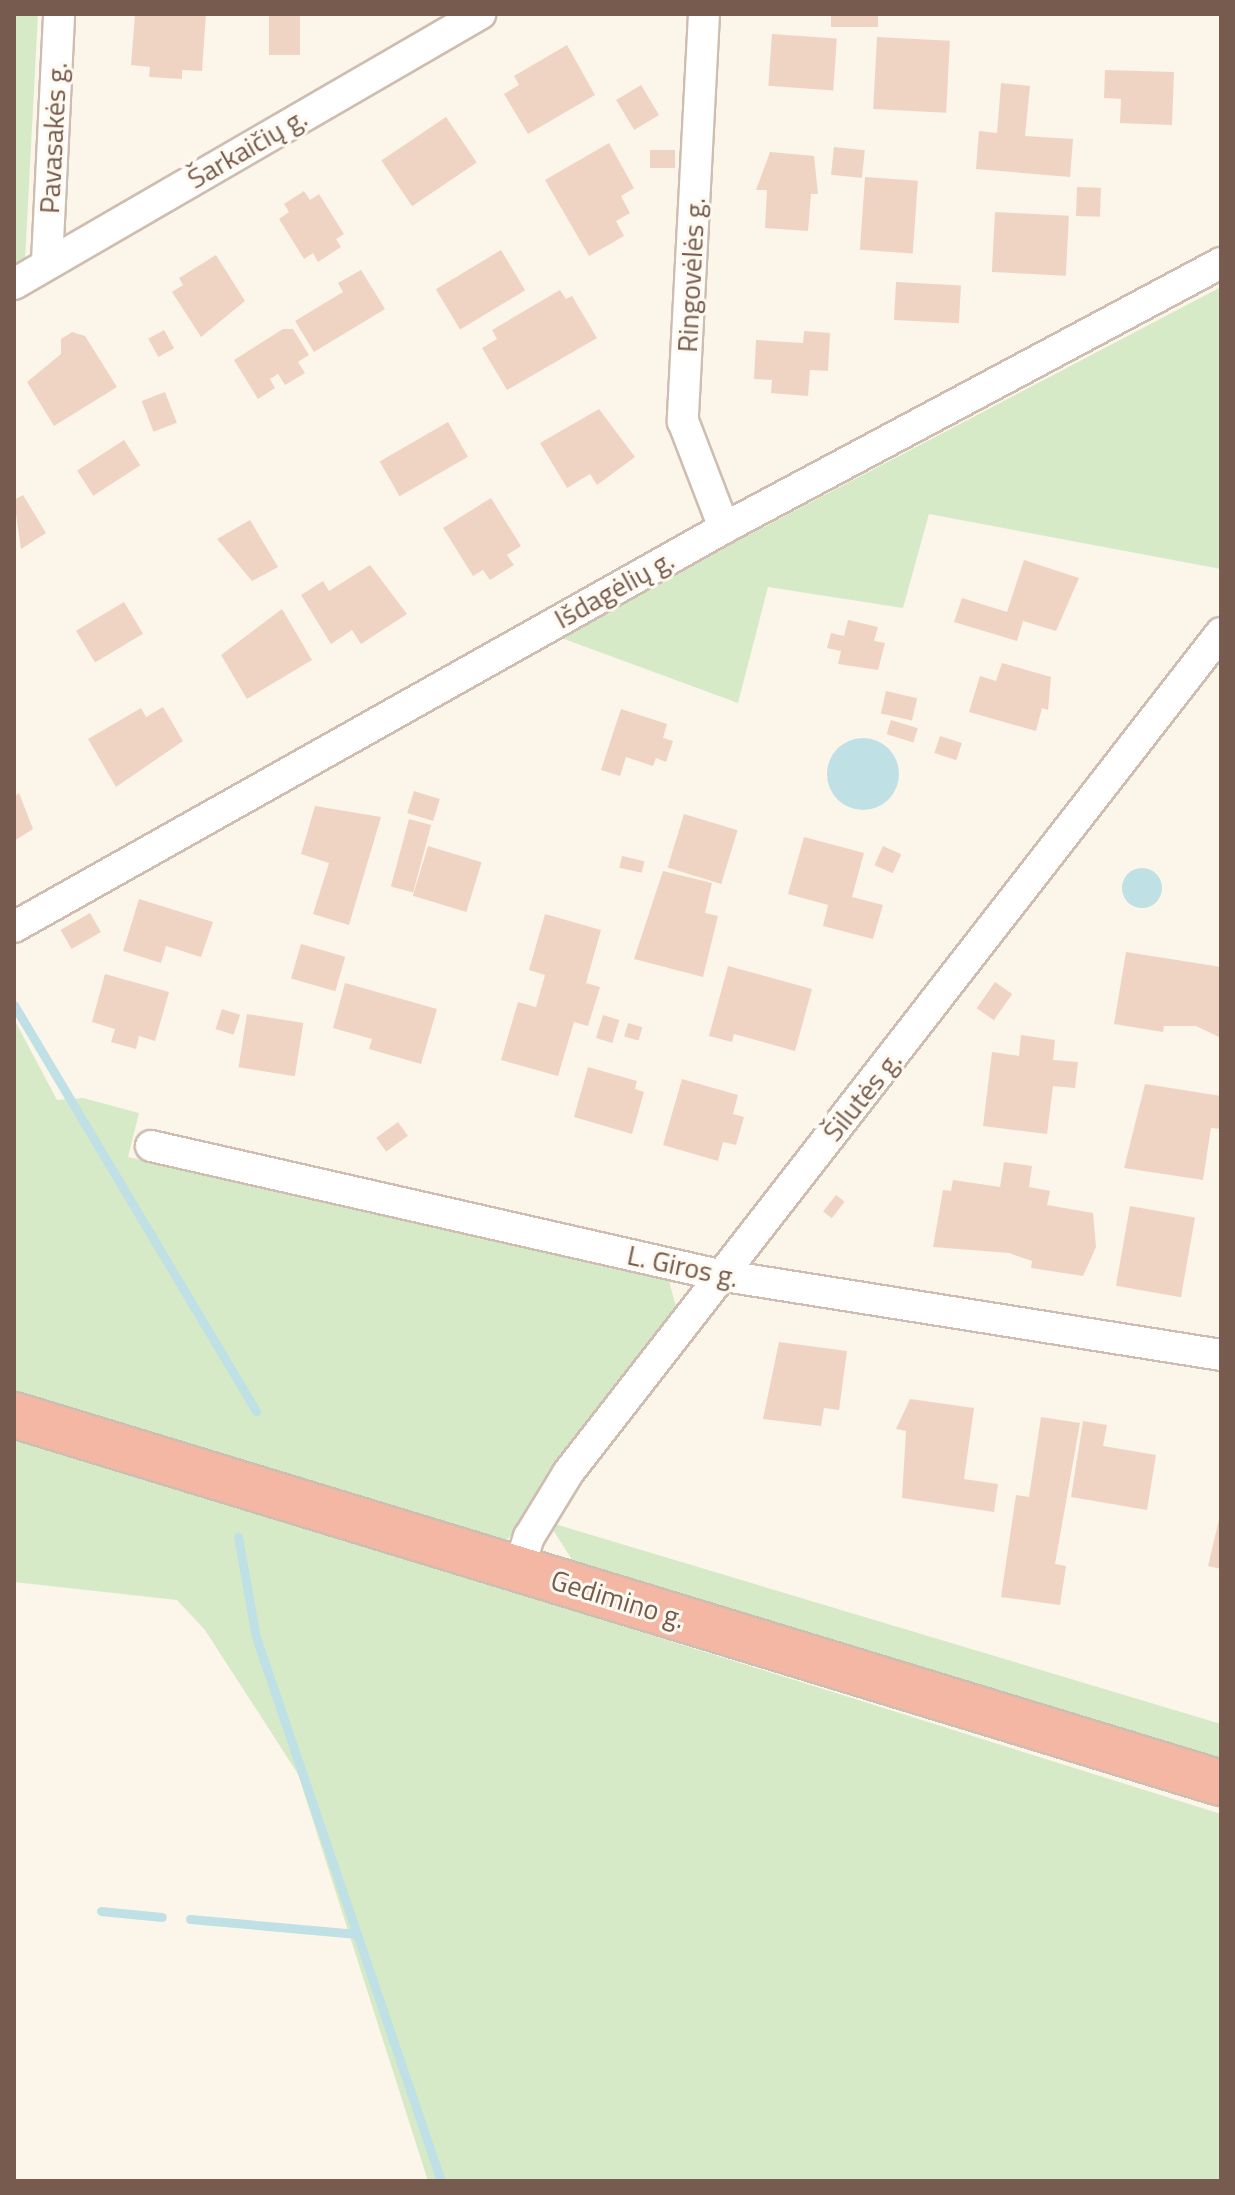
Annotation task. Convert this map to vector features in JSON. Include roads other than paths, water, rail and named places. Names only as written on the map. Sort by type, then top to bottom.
[{"type":"highway","name":"Gedimino g.","points":[[14,1415],[1221,1783]]},
{"type":"street","name":"Pavasakės g.","points":[[47,262],[59,14]]},
{"type":"street","name":"Šarkaičių g.","points":[[14,284],[47,262],[480,14]]},
{"type":"street","name":"Ringovėlės g.","points":[[704,14],[683,421],[724,528]]},
{"type":"street","name":"Išdagėlių g.","points":[[14,927],[724,528],[1221,263]]},
{"type":"street","name":"Šilutės g.","points":[[519,1569],[568,1473],[1221,633]]},
{"type":"street","name":"L. Giros g.","points":[[151,1146],[719,1275],[1221,1355]]},
{"type":"water","points":[[863,738],[883,744],[893,754],[899,774],[893,794],[883,804],[863,810],[843,804],[833,794],[827,774],[833,754],[843,744]]},
{"type":"water","points":[[1142,868],[1156,874],[1162,888],[1156,902],[1142,908],[1128,902],[1122,888],[1128,874]]},
{"type":"waterway","points":[[14,1005],[256,1411]]},
{"type":"waterway","points":[[238,1537],[256,1637],[441,2181]]},
{"type":"waterway","points":[[101,1911],[162,1917]]},
{"type":"waterway","points":[[190,1919],[357,1934]]}]
